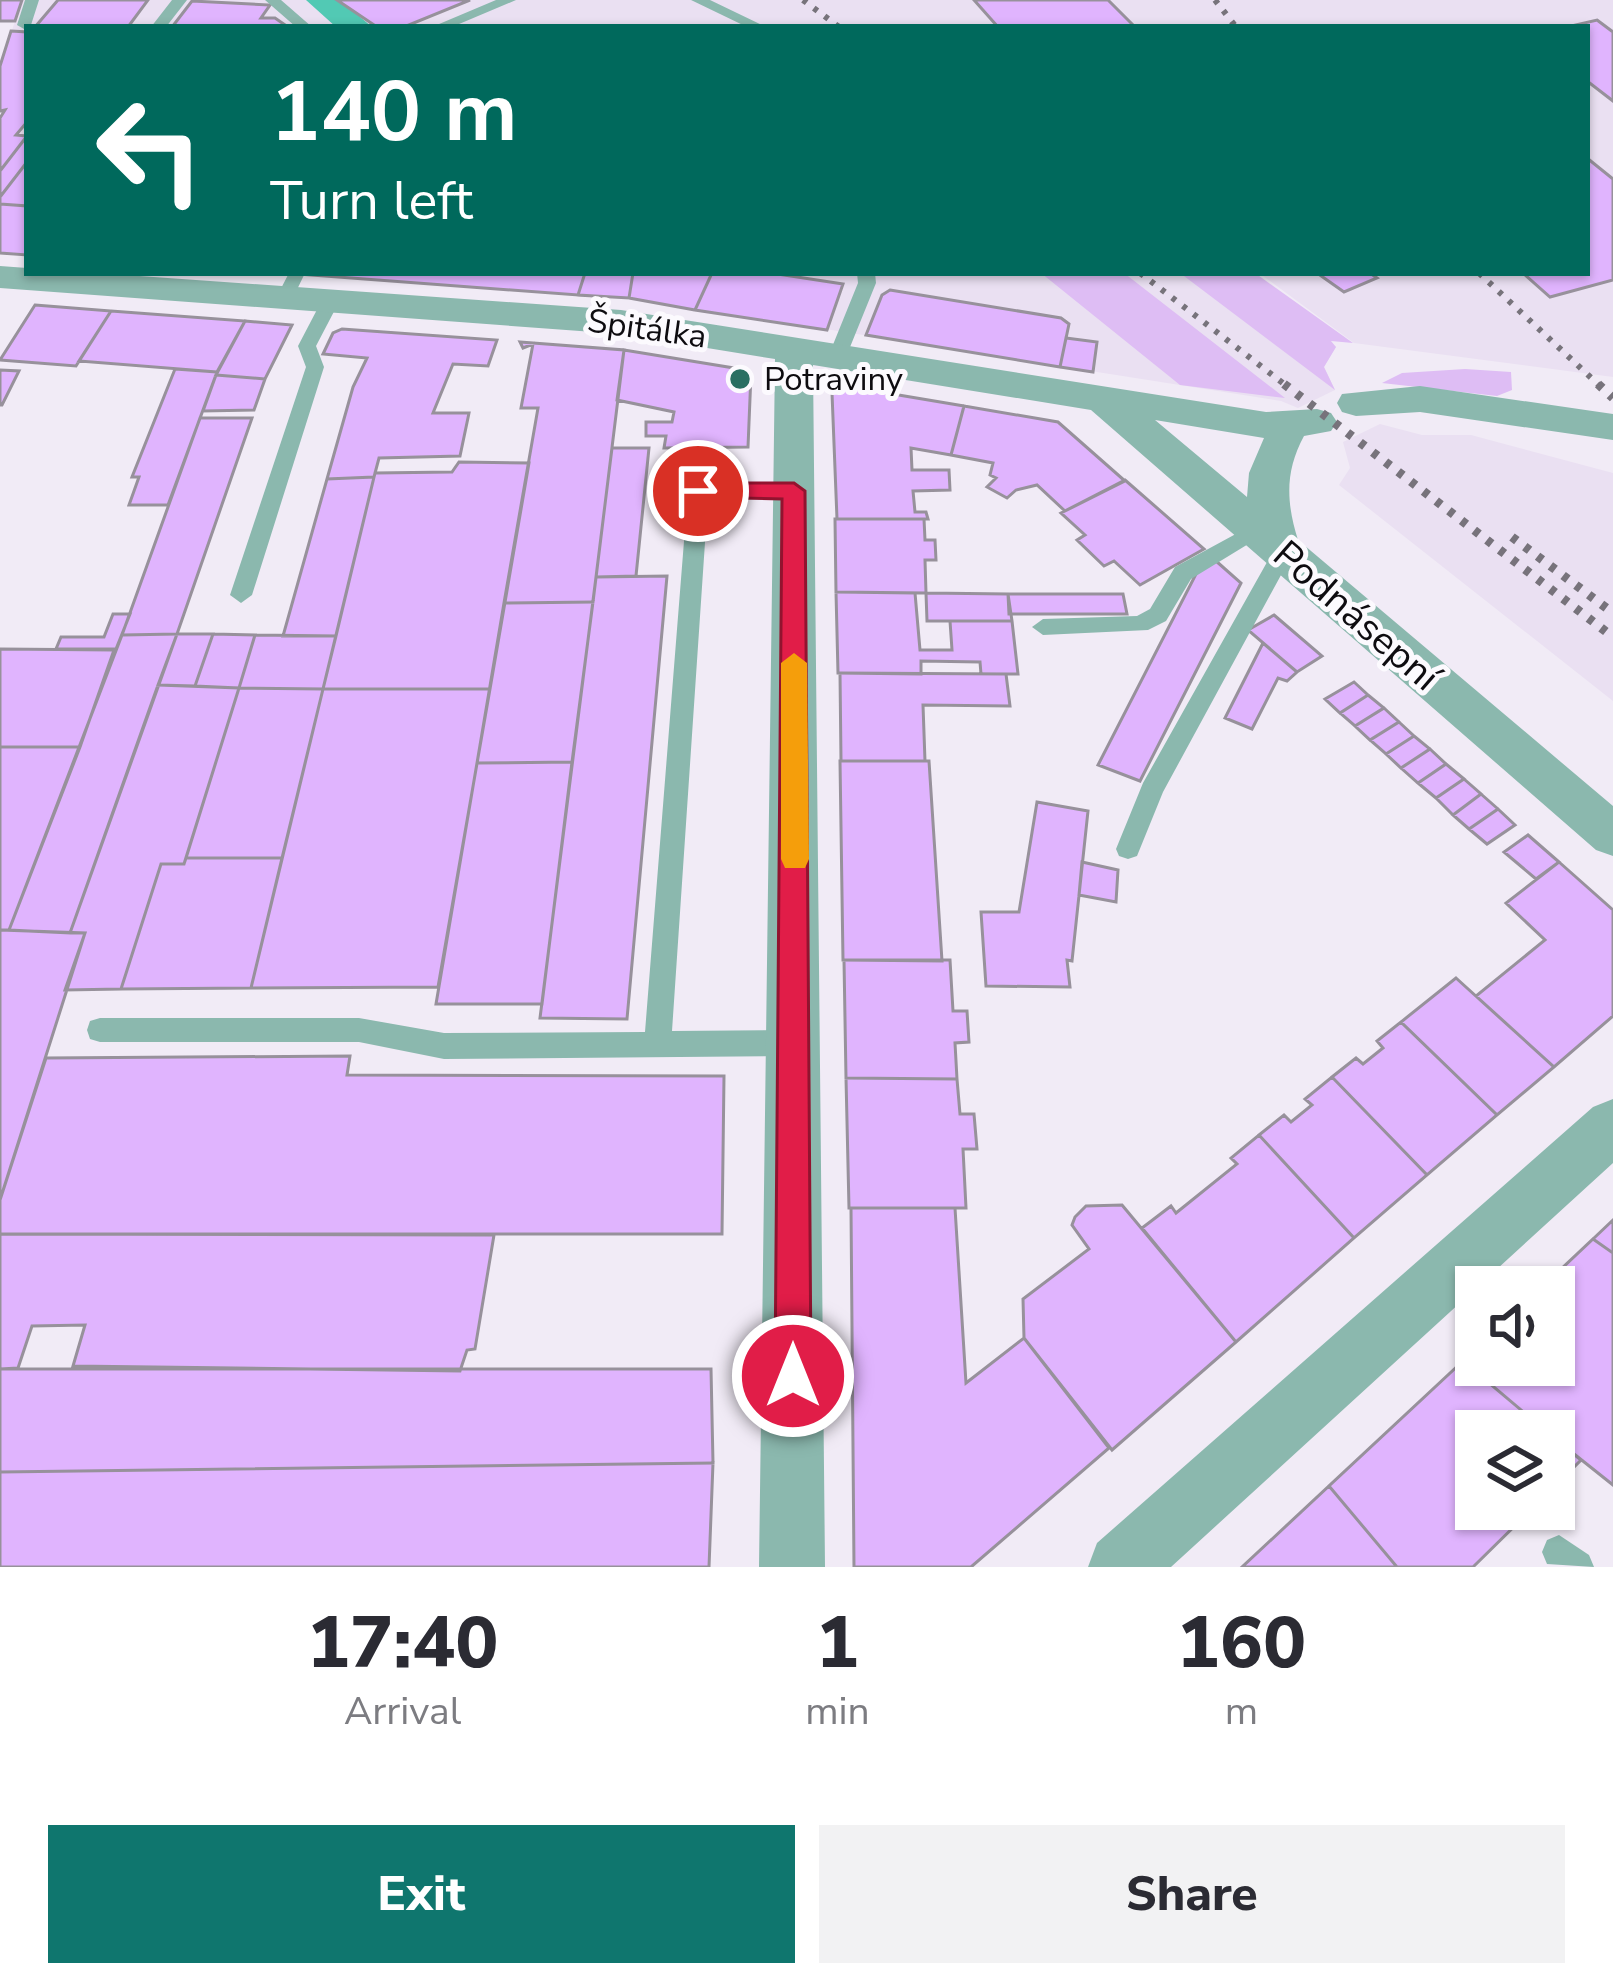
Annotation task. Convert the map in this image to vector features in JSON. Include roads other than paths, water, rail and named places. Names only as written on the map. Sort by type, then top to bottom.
[{"type":"street","name":"Špitálka","points":[[1,278],[291,286],[330,302],[621,322],[1099,399],[1303,424],[1275,451],[1263,499],[1269,542]]},
{"type":"street","points":[[792,1567],[794,491],[816,354]]},
{"type":"street","name":"Podnásepní","points":[[1099,399],[1149,435],[1613,836]]},
{"type":"street","points":[[1356,404],[1420,399],[1613,427]]},
{"type":"street","points":[[1121,1567],[1613,1126]]},
{"type":"lane","points":[[160,24],[180,0]]},
{"type":"lane","points":[[272,0],[300,24]]},
{"type":"lane","points":[[447,24],[509,0]]},
{"type":"lane","points":[[698,0],[752,24]]},
{"type":"lane","points":[[816,354],[867,283],[866,276]]},
{"type":"lane","points":[[241,595],[315,367],[307,346],[330,302]]},
{"type":"lane","points":[[658,1043],[698,491],[794,491]]},
{"type":"lane","points":[[1043,626],[1140,624],[1158,615],[1183,573],[1269,542]]},
{"type":"lane","points":[[1128,849],[1269,542]]},
{"type":"lane","points":[[100,1030],[359,1030],[445,1046],[796,1042]]},
{"type":"waterway","points":[[321,0],[352,24]]},
{"type":"railway","points":[[803,0],[835,24]]},
{"type":"railway","points":[[1215,0],[1234,24]]},
{"type":"railway","points":[[1144,276],[1288,387]]},
{"type":"railway","points":[[1482,276],[1601,387]]},
{"type":"railway","points":[[1284,384],[1613,637]]},
{"type":"railway","points":[[1598,384],[1613,398]]},
{"type":"railway","points":[[1512,537],[1613,613]]},
{"type":"place","name":"Potraviny","points":[[740,379]]}]
